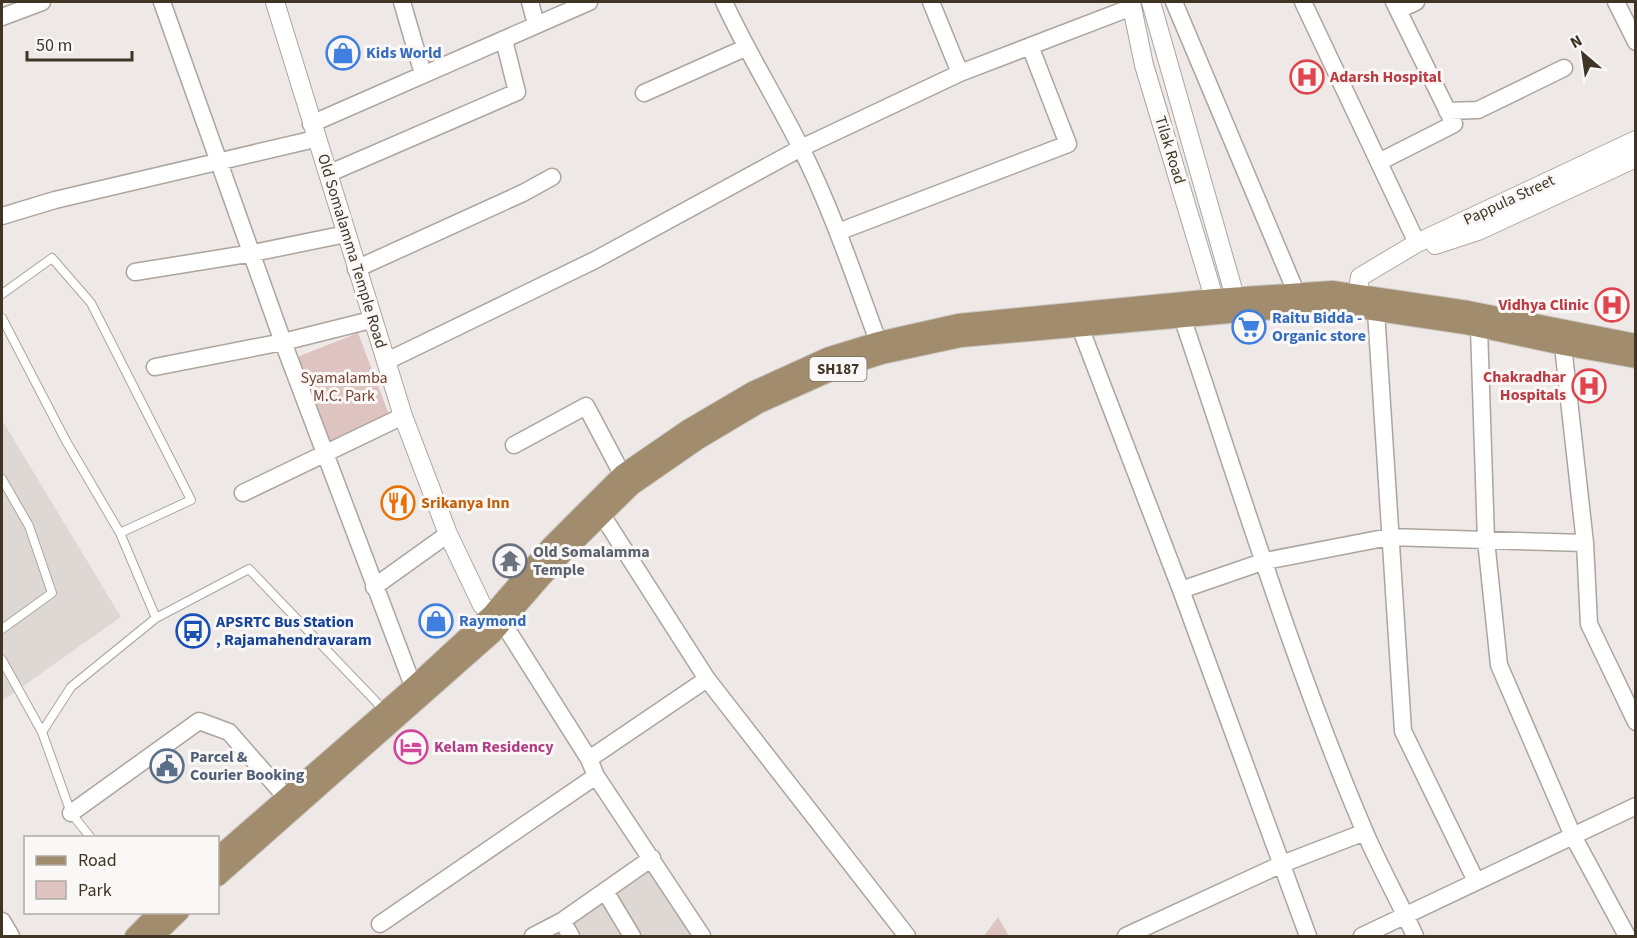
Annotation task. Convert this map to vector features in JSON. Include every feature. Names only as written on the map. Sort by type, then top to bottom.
[{"type":"main road","name":"SH187","points":[[1237,304],[1296,292],[1332,290],[1376,311],[1479,328],[1635,359]]},
{"type":"main road","name":"SH187","points":[[219,855],[384,710],[497,618],[551,545],[622,474],[689,428],[752,391],[829,356],[878,340],[958,323],[1237,304],[1332,305],[1357,301],[1468,310],[1635,343]]},
{"type":"main road","name":"SH187","points":[[219,876],[424,698],[497,618],[632,486],[697,441],[759,404],[835,370],[882,355],[961,338],[1182,317],[1216,306]]},
{"type":"main road","points":[[134,936],[154,914]]},
{"type":"main road","points":[[155,936],[178,914]]},
{"type":"street","points":[[2,17],[42,2]]},
{"type":"street","points":[[162,2],[283,342],[413,686]]},
{"type":"street","name":"Old Somalamma Temple Road","points":[[275,2],[313,131],[330,172],[371,320],[387,361],[403,416],[448,534],[482,604],[497,618]]},
{"type":"street","points":[[402,2],[423,74]]},
{"type":"street","points":[[530,2],[536,24]]},
{"type":"street","points":[[2,216],[55,200],[220,160],[313,131],[423,74],[589,2]]},
{"type":"street","points":[[724,2],[745,48],[801,148],[838,232],[878,340]]},
{"type":"street","points":[[931,2],[960,73]]},
{"type":"street","name":"Tilak Road","points":[[1151,2],[1237,304]]},
{"type":"street","points":[[1174,2],[1296,292]]},
{"type":"street","points":[[1303,2],[1417,243]]},
{"type":"street","points":[[1379,162],[1454,124],[1396,6],[1416,2]]},
{"type":"street","points":[[1616,2],[1635,42]]},
{"type":"street","points":[[387,361],[596,260],[801,148],[960,73],[1132,4]]},
{"type":"street","name":"Tilak Road","points":[[1132,4],[1144,65],[1216,306]]},
{"type":"street","points":[[330,172],[517,92],[504,40]]},
{"type":"street","points":[[838,232],[1068,144],[1030,46]]},
{"type":"street","points":[[644,93],[745,48]]},
{"type":"street","points":[[1448,111],[1478,110],[1564,68]]},
{"type":"street","name":"Pappula Street","points":[[1357,301],[1360,277],[1417,243],[1635,140]]},
{"type":"street","name":"Pappula Street","points":[[1385,262],[1478,231],[1635,158]]},
{"type":"street","points":[[356,269],[523,193],[552,177]]},
{"type":"street","points":[[135,272],[253,253],[346,234]]},
{"type":"street","points":[[1376,311],[1403,730],[1476,881]]},
{"type":"street","points":[[1182,317],[1265,561],[1365,832],[1415,936]]},
{"type":"street","points":[[155,367],[283,342],[371,320]]},
{"type":"street","points":[[1080,327],[1181,590],[1308,936]]},
{"type":"street","points":[[1479,328],[1486,540],[1499,665],[1573,836],[1627,936]]},
{"type":"street","points":[[1563,346],[1585,543],[1588,624],[1635,722]]},
{"type":"street","points":[[513,445],[586,406],[622,474]]},
{"type":"street","points":[[243,493],[403,416]]},
{"type":"street","points":[[602,514],[707,678],[907,936]]},
{"type":"street","points":[[374,587],[448,534]]},
{"type":"street","points":[[1181,590],[1265,561],[1389,537],[1585,543]]},
{"type":"street","points":[[497,618],[589,759],[596,776],[702,936]]},
{"type":"street","points":[[589,759],[707,678]]},
{"type":"street","points":[[71,813],[199,721],[229,732],[285,796]]},
{"type":"street","points":[[380,924],[596,776]]},
{"type":"street","points":[[1362,936],[1635,806]]},
{"type":"street","points":[[1126,936],[1282,864],[1365,832]]},
{"type":"street","points":[[533,936],[562,921],[652,858]]},
{"type":"street","points":[[605,891],[632,936]]},
{"type":"street","points":[[2,921],[11,936]]},
{"type":"street","points":[[562,921],[572,936]]},
{"type":"lane","points":[[2,294],[52,258],[91,303],[191,500],[120,533]]},
{"type":"lane","points":[[2,318],[66,441],[120,533],[156,618]]},
{"type":"lane","points":[[2,479],[30,526],[52,593],[2,629]]},
{"type":"lane","points":[[42,732],[71,687],[156,618],[249,569],[384,710]]},
{"type":"lane","points":[[2,660],[42,732],[71,813],[90,836]]},
{"type":"shaded area","points":[[2,420],[121,617],[2,701]]},
{"type":"shaded area","points":[[652,858],[697,936],[533,936]]},
{"type":"green space","name":"Syamalamba M.C. Park","points":[[358,333],[390,417],[330,441],[297,357]]},
{"type":"green space","points":[[998,917],[1009,936],[984,936]]},
{"type":"place","name":"Kids World","points":[[343,53]]},
{"type":"place","name":"Adarsh Hospital","points":[[1307,77]]},
{"type":"place","name":"Vidhya Clinic","points":[[1612,305]]},
{"type":"place","name":"Raitu Bidda - Organic store","points":[[1249,327]]},
{"type":"place","name":"Chakradhar Hospitals","points":[[1589,386]]},
{"type":"place","name":"Srikanya Inn","points":[[398,503]]},
{"type":"place","name":"Old Somalamma Temple","points":[[510,561]]},
{"type":"place","name":"Raymond","points":[[436,621]]},
{"type":"place","name":"APSRTC Bus Station , Rajamahendravaram","points":[[193,631]]},
{"type":"place","name":"Kelam Residency","points":[[411,747]]},
{"type":"place","name":"Parcel & Courier Booking","points":[[167,766]]}]
